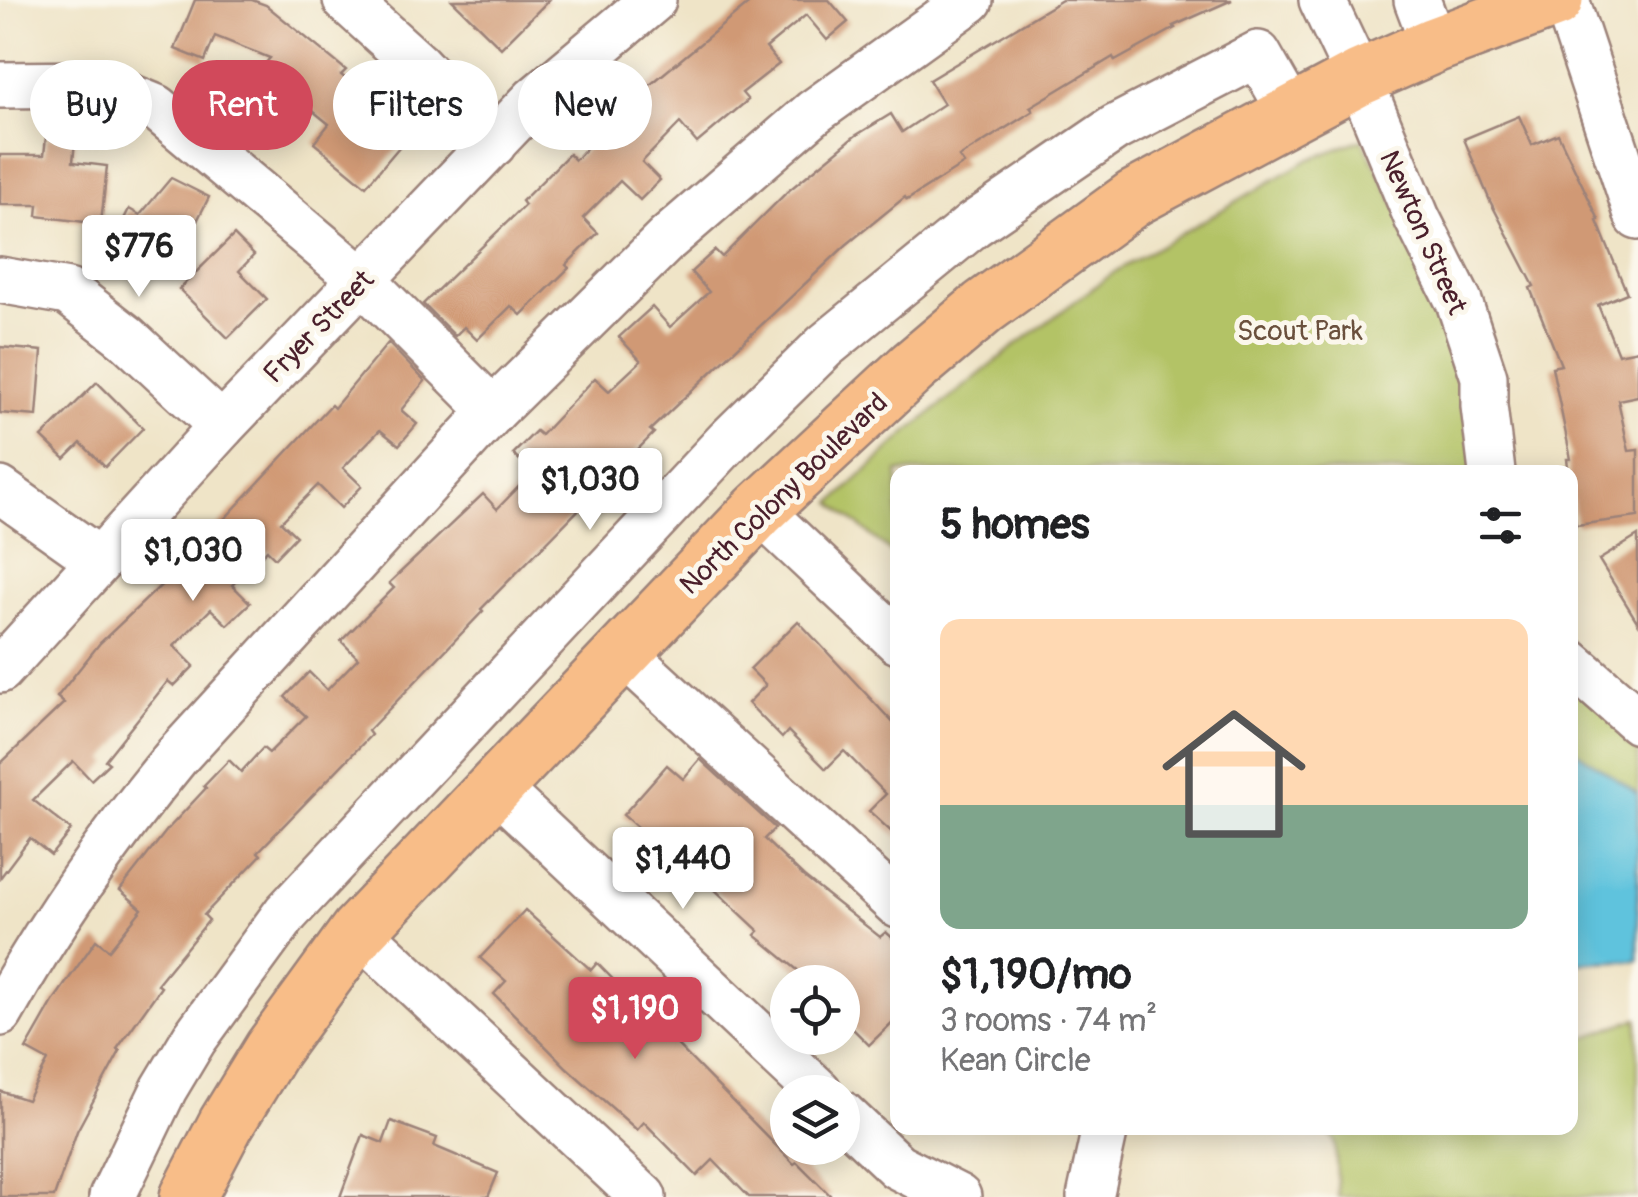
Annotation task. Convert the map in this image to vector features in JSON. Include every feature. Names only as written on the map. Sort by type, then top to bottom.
[{"type":"main road","name":"North Colony Boulevard","points":[[188,1197],[272,1049],[358,931],[759,510],[913,367],[984,307],[1134,198],[1358,78],[1426,22],[1555,0]]},
{"type":"street","points":[[346,0],[412,60]]},
{"type":"street","points":[[0,1013],[42,939],[130,813],[190,742],[493,411],[667,238],[744,169],[814,112],[970,0]]},
{"type":"street","name":"Newton Street","points":[[1322,0],[1458,302],[1484,376],[1491,465]]},
{"type":"street","points":[[1566,0],[1638,217]]},
{"type":"street","name":"Fryer Street","points":[[498,138],[637,5]]},
{"type":"street","points":[[112,1197],[164,1089],[194,1039],[286,913],[729,440],[825,346],[974,225],[1068,160],[1116,128],[1258,54],[1291,112]]},
{"type":"street","points":[[0,85],[98,84],[158,108],[362,280],[493,411]]},
{"type":"street","name":"Fryer Street","points":[[0,670],[222,426],[486,150]]},
{"type":"street","points":[[0,280],[68,292],[126,338],[222,426]]},
{"type":"street","points":[[0,490],[99,560]]},
{"type":"street","points":[[759,510],[890,633]]},
{"type":"street","points":[[623,653],[890,897]]},
{"type":"street","points":[[1578,669],[1638,721]]},
{"type":"street","points":[[495,786],[802,1075]]},
{"type":"street","points":[[358,931],[642,1197]]},
{"type":"street","points":[[860,1131],[897,1166],[958,1197]]},
{"type":"street","points":[[1090,1197],[1103,1135]]},
{"type":"green space","name":"Scout Park","points":[[1362,139],[1449,309],[1478,465],[890,465],[890,551],[832,503],[909,431],[1116,271],[1308,160]]},
{"type":"green space","points":[[1578,685],[1638,733],[1638,960],[1578,963]]},
{"type":"green space","points":[[1638,1018],[1638,1197],[1338,1197],[1335,1141],[1331,1135],[1578,1135],[1578,1040]]},
{"type":"water","points":[[1578,753],[1638,794],[1638,960],[1578,963]]},
{"type":"building","points":[[195,0],[252,0],[266,5],[334,60],[333,150],[397,150],[366,186],[314,143],[329,124],[313,111],[313,60],[268,60],[215,36],[205,60],[175,49]]},
{"type":"building","points":[[452,0],[549,0],[501,48]]},
{"type":"building","points":[[753,0],[829,0],[848,22],[827,40],[806,15],[766,48],[779,64],[742,93],[748,100],[697,143],[680,123],[642,162],[660,180],[640,200],[620,181],[583,218],[598,233],[521,315],[511,306],[477,340],[464,327],[455,336],[423,304],[525,205],[522,201],[569,154],[575,160],[585,150],[652,150],[652,83]]},
{"type":"building","points":[[1062,0],[1232,0],[1173,26],[1115,61],[1113,57],[1030,107],[1033,111],[959,157],[964,164],[907,200],[905,197],[846,245],[650,430],[654,433],[481,609],[368,731],[371,735],[258,852],[261,855],[204,915],[209,920],[157,984],[161,987],[117,1049],[120,1051],[77,1131],[54,1197],[0,1197],[0,1091],[27,1100],[48,1061],[26,1049],[96,940],[109,950],[142,909],[120,890],[204,786],[229,760],[241,772],[263,748],[269,753],[306,716],[285,697],[309,672],[327,690],[358,658],[341,641],[394,588],[389,583],[483,494],[497,509],[533,472],[513,454],[536,431],[541,435],[595,378],[609,391],[641,361],[619,337],[652,307],[670,327],[709,292],[691,272],[715,250],[722,257],[787,192],[855,136],[891,114],[902,132],[944,104],[929,80]]},
{"type":"building","points":[[1519,116],[1532,145],[1558,134],[1599,220],[1627,293],[1598,305],[1618,354],[1638,350],[1638,396],[1618,400],[1629,451],[1638,450],[1638,517],[1578,525],[1578,465],[1568,465],[1567,459],[1571,459],[1552,367],[1561,365],[1530,288],[1534,286],[1490,201],[1464,139]]},
{"type":"building","points":[[45,150],[74,150],[73,162],[107,166],[101,224],[37,216],[38,205],[0,205],[0,155],[44,155]]},
{"type":"building","points":[[171,178],[209,197],[175,265],[116,235],[129,209],[140,215]]},
{"type":"building","points":[[234,235],[254,255],[239,271],[267,299],[228,338],[179,289]]},
{"type":"building","points":[[388,343],[425,381],[401,410],[417,424],[399,445],[380,430],[343,468],[362,486],[341,508],[318,485],[281,522],[296,536],[275,558],[267,550],[232,585],[250,603],[227,625],[211,609],[174,646],[194,666],[174,686],[168,681],[105,760],[109,763],[91,780],[73,761],[33,800],[71,830],[51,855],[30,838],[0,878],[0,764],[64,703],[57,697],[100,643],[174,573],[331,405],[334,408]]},
{"type":"building","points":[[0,347],[42,351],[37,416],[0,413]]},
{"type":"building","points":[[97,382],[143,428],[105,467],[81,443],[65,459],[42,437]]},
{"type":"building","points":[[1638,536],[1638,623],[1599,560]]},
{"type":"building","points":[[798,621],[890,719],[890,831],[869,811],[886,794],[844,751],[826,769],[788,731],[782,738],[748,703],[766,685],[750,669]]},
{"type":"building","points":[[700,759],[775,828],[764,839],[804,877],[880,937],[886,932],[890,936],[890,1025],[869,1045],[860,1036],[860,965],[791,965],[755,935],[759,931],[679,856],[675,860],[623,815],[667,765],[683,779]]},
{"type":"building","points":[[525,910],[591,970],[597,963],[770,1140],[770,1165],[800,1165],[832,1197],[749,1197],[713,1160],[697,1176],[644,1122],[637,1130],[566,1067],[494,994],[506,981],[480,958]]},
{"type":"building","points":[[391,1121],[437,1138],[434,1146],[498,1173],[488,1197],[340,1197],[363,1135],[383,1143]]}]
